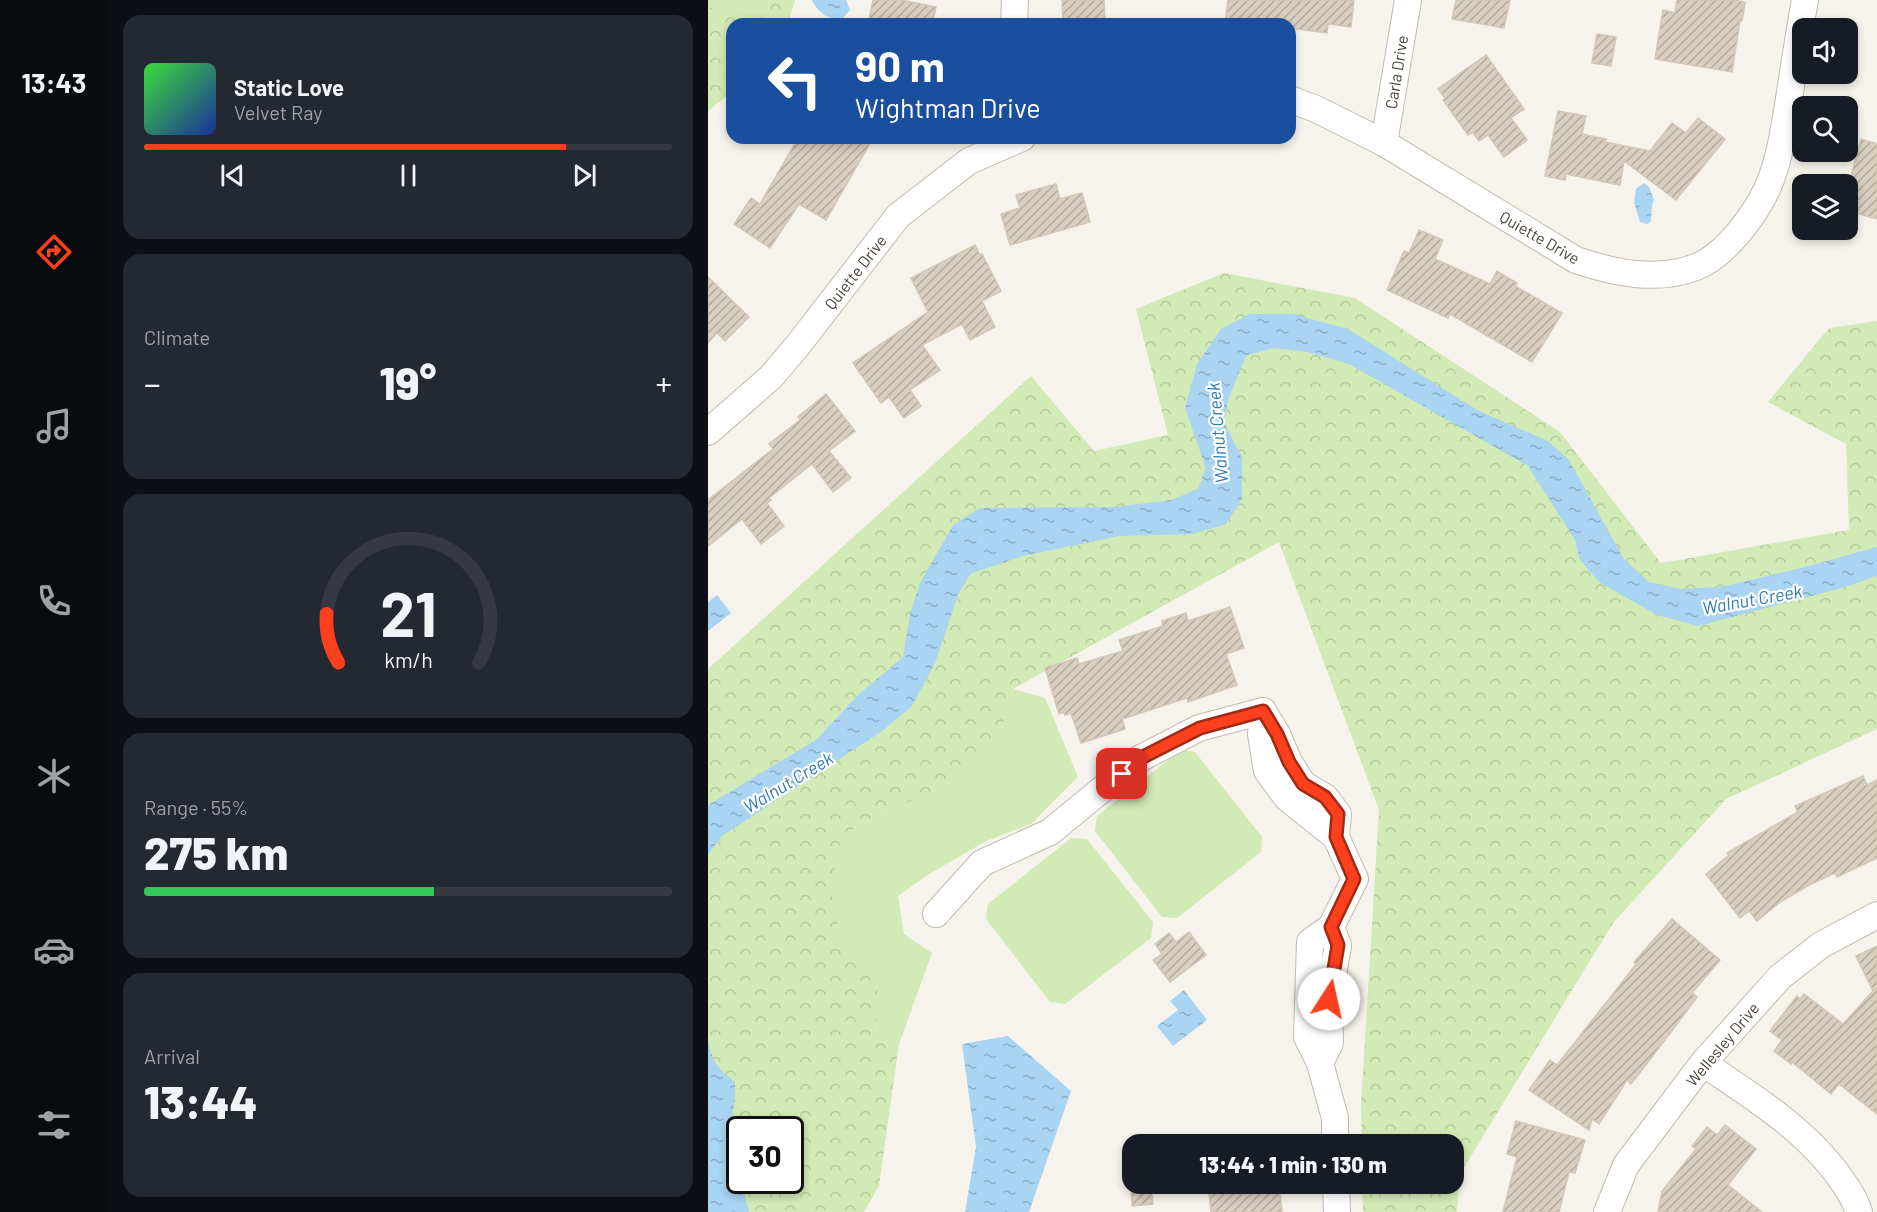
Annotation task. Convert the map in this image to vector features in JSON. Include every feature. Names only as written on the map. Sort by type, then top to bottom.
[{"type":"street","points":[[1014,18],[1015,0]]},
{"type":"street","name":"Carla Drive","points":[[1384,143],[1408,0]]},
{"type":"street","name":"Quiette Drive","points":[[1296,101],[1316,108],[1384,143],[1576,260],[1605,270],[1633,275],[1666,273],[1697,267],[1724,248],[1748,222],[1768,187],[1781,147],[1805,0]]},
{"type":"street","name":"Quiette Drive","points":[[708,432],[771,377],[898,216],[969,161],[1008,144]]},
{"type":"street","points":[[936,914],[982,863],[1050,832],[1139,759],[1200,728],[1263,711],[1303,784],[1325,797],[1338,814],[1336,837],[1354,879],[1331,927],[1338,945],[1329,999],[1330,1043],[1320,1063],[1335,1118],[1335,1134]]},
{"type":"street","name":"Wellesley Drive","points":[[1607,1212],[1626,1165],[1703,1062],[1780,977],[1821,945],[1877,915]]},
{"type":"street","points":[[1703,1062],[1787,1121],[1821,1153],[1854,1197],[1859,1212]]},
{"type":"street","points":[[1336,1194],[1337,1212]]},
{"type":"green space","points":[[708,0],[754,0],[750,18],[708,7]]},
{"type":"green space","points":[[754,0],[795,0],[790,18],[749,18]]},
{"type":"green space","points":[[708,7],[749,18],[726,18],[726,97],[708,111]]},
{"type":"green space","points":[[1224,273],[1355,298],[1560,432],[1661,563],[1849,530],[1846,444],[1768,402],[1829,328],[1877,321],[1877,729],[1726,799],[1613,923],[1464,1167],[1464,1134],[1362,1134],[1361,1104],[1379,810],[1279,542],[1013,689],[1002,729],[951,782],[842,834],[831,891],[845,957],[878,981],[876,1037],[899,1044],[879,1186],[864,1212],[708,1212],[708,669],[1031,376],[1094,451],[1168,435],[1136,309]]},
{"type":"green space","points":[[1013,689],[1045,698],[1078,777],[1031,824],[986,841],[929,874],[898,896],[904,934],[932,953],[899,1044],[876,1037],[878,982],[845,957],[831,891],[842,834],[951,782],[1002,729]]},
{"type":"green space","points":[[1181,750],[1195,752],[1262,837],[1261,852],[1177,918],[1162,917],[1095,831],[1097,816]]},
{"type":"green space","points":[[1071,838],[1087,839],[1153,922],[1151,938],[1065,1004],[1050,1002],[986,919],[988,904]]},
{"type":"green space","points":[[1362,1194],[1458,1194],[1457,1212],[1363,1212]]},
{"type":"water","points":[[812,0],[846,0],[850,10],[843,18],[832,18],[817,8]]},
{"type":"water","points":[[1644,183],[1649,187],[1654,200],[1651,221],[1648,224],[1640,222],[1634,202],[1636,189]]},
{"type":"water","name":"Walnut Creek","points":[[1250,314],[1293,314],[1348,329],[1477,410],[1548,441],[1569,460],[1624,559],[1649,582],[1680,589],[1721,587],[1877,547],[1877,576],[1845,587],[1698,626],[1657,615],[1599,582],[1580,560],[1575,540],[1528,466],[1349,364],[1307,352],[1273,348],[1246,356],[1229,397],[1224,422],[1242,458],[1242,499],[1226,524],[1193,534],[1119,536],[1023,556],[970,574],[958,595],[935,663],[912,706],[882,731],[722,836],[708,855],[708,805],[816,740],[858,695],[903,657],[910,614],[920,583],[953,525],[980,508],[1113,507],[1171,500],[1198,489],[1206,468],[1185,408],[1197,364],[1221,329]]},
{"type":"water","points":[[717,595],[731,613],[708,631],[708,602]]},
{"type":"water","points":[[1184,990],[1207,1020],[1173,1046],[1157,1026],[1178,1010],[1170,1001]]},
{"type":"water","points":[[1008,1036],[1071,1091],[1029,1212],[965,1212],[976,1147],[962,1044]]},
{"type":"water","points":[[708,1041],[717,1064],[735,1082],[732,1116],[726,1116],[726,1194],[744,1194],[749,1212],[708,1212]]},
{"type":"building","points":[[873,0],[901,0],[936,7],[933,18],[869,18]]},
{"type":"building","points":[[1062,0],[1104,0],[1105,18],[1063,18]]},
{"type":"building","points":[[1228,0],[1354,0],[1351,27],[1328,24],[1327,33],[1296,29],[1296,18],[1226,18]]},
{"type":"building","points":[[1456,0],[1510,0],[1504,28],[1452,19]]},
{"type":"building","points":[[1677,0],[1745,2],[1732,72],[1655,59],[1663,10],[1675,13]]},
{"type":"building","points":[[1597,34],[1616,37],[1611,66],[1592,63]]},
{"type":"building","points":[[1486,55],[1524,109],[1511,118],[1527,140],[1504,157],[1488,135],[1479,141],[1473,132],[1468,135],[1443,100],[1445,98],[1438,89]]},
{"type":"building","points":[[1558,111],[1586,116],[1582,134],[1606,139],[1605,142],[1650,151],[1672,123],[1686,133],[1698,118],[1725,139],[1676,200],[1624,161],[1620,185],[1566,174],[1565,180],[1545,176]]},
{"type":"building","points":[[1861,139],[1877,144],[1877,219],[1858,214],[1858,174],[1851,174],[1855,162],[1858,162]]},
{"type":"building","points":[[795,144],[870,144],[826,220],[799,204],[770,248],[734,224],[751,198],[760,204]]},
{"type":"building","points":[[1056,184],[1060,199],[1082,193],[1090,222],[1010,245],[1001,214],[1020,208],[1016,195]]},
{"type":"building","points":[[1419,230],[1443,240],[1435,259],[1490,284],[1497,271],[1517,283],[1515,286],[1562,313],[1532,362],[1450,314],[1448,318],[1387,290],[1404,251],[1409,253]]},
{"type":"building","points":[[975,245],[1001,291],[982,301],[995,327],[970,340],[962,324],[922,345],[940,370],[910,390],[921,406],[904,418],[889,397],[881,403],[853,363],[928,312],[911,278]]},
{"type":"building","points":[[708,277],[749,317],[725,341],[717,333],[708,343]]},
{"type":"building","points":[[826,394],[855,431],[829,451],[851,478],[833,492],[812,464],[769,498],[771,500],[767,503],[784,526],[761,544],[742,519],[708,546],[708,500],[773,449],[769,444],[800,420],[798,417]]},
{"type":"building","points":[[1230,607],[1244,648],[1226,654],[1237,685],[1188,702],[1187,698],[1122,719],[1125,729],[1081,743],[1071,713],[1059,714],[1045,668],[1077,658],[1079,664],[1123,651],[1119,640],[1163,626],[1162,621],[1186,613],[1188,621]]},
{"type":"building","points":[[1863,776],[1867,785],[1877,780],[1877,858],[1837,877],[1835,873],[1811,884],[1780,902],[1757,921],[1749,911],[1740,918],[1706,874],[1729,855],[1727,853],[1798,812],[1795,806]]},
{"type":"building","points":[[1672,919],[1720,960],[1692,993],[1697,997],[1631,1084],[1627,1080],[1599,1124],[1592,1119],[1589,1130],[1529,1090],[1550,1060],[1557,1065],[1636,964],[1634,962]]},
{"type":"building","points":[[1189,932],[1206,955],[1170,982],[1153,960],[1162,954],[1155,944],[1169,933],[1176,942]]},
{"type":"building","points":[[1877,946],[1877,1114],[1839,1084],[1831,1094],[1792,1062],[1791,1064],[1774,1051],[1782,1040],[1770,1031],[1797,996],[1800,999],[1804,994],[1843,1024],[1873,991],[1856,956]]},
{"type":"building","points":[[1516,1121],[1585,1140],[1575,1173],[1569,1172],[1559,1212],[1503,1212],[1517,1157],[1507,1154]]},
{"type":"building","points":[[1725,1125],[1756,1149],[1728,1185],[1762,1212],[1658,1212],[1662,1191],[1696,1149],[1692,1146],[1707,1127],[1717,1135]]},
{"type":"building","points":[[1131,1194],[1152,1194],[1153,1204],[1132,1206]]},
{"type":"building","points":[[1209,1194],[1280,1194],[1282,1212],[1211,1212]]},
{"type":"route","points":[[1122,774],[1139,759],[1200,728],[1263,711],[1303,784],[1325,797],[1338,814],[1336,837],[1354,879],[1331,927],[1338,945],[1329,999]]}]
